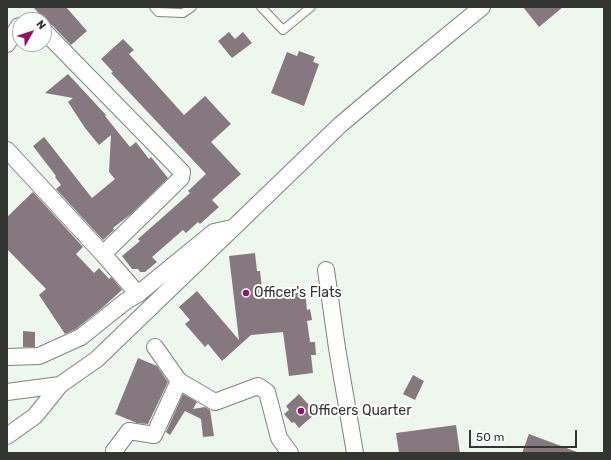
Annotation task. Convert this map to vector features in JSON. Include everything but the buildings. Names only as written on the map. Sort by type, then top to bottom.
[{"type":"street","points":[[7,436],[35,416],[60,385],[97,359],[340,125],[477,9]]},
{"type":"street","points":[[52,39],[182,172],[181,178],[103,254]]},
{"type":"street","points":[[7,150],[138,294]]},
{"type":"street","points":[[7,358],[39,356],[81,337],[126,301],[138,294],[214,232],[234,228]]},
{"type":"street","points":[[326,270],[337,348],[355,453]]},
{"type":"street","points":[[155,348],[179,381],[215,402],[258,386],[267,392],[279,438],[290,453]]},
{"type":"street","points":[[116,453],[114,451],[129,431],[154,435],[179,381]]},
{"type":"street","points":[[7,392],[60,385]]},
{"type":"lane","points":[[154,7],[158,12],[183,13],[192,7]]},
{"type":"lane","points":[[261,7],[283,30],[311,7]]},
{"type":"place","name":"Officer's Flats","points":[[246,293]]},
{"type":"place","name":"Officers Quarter","points":[[301,411]]}]
